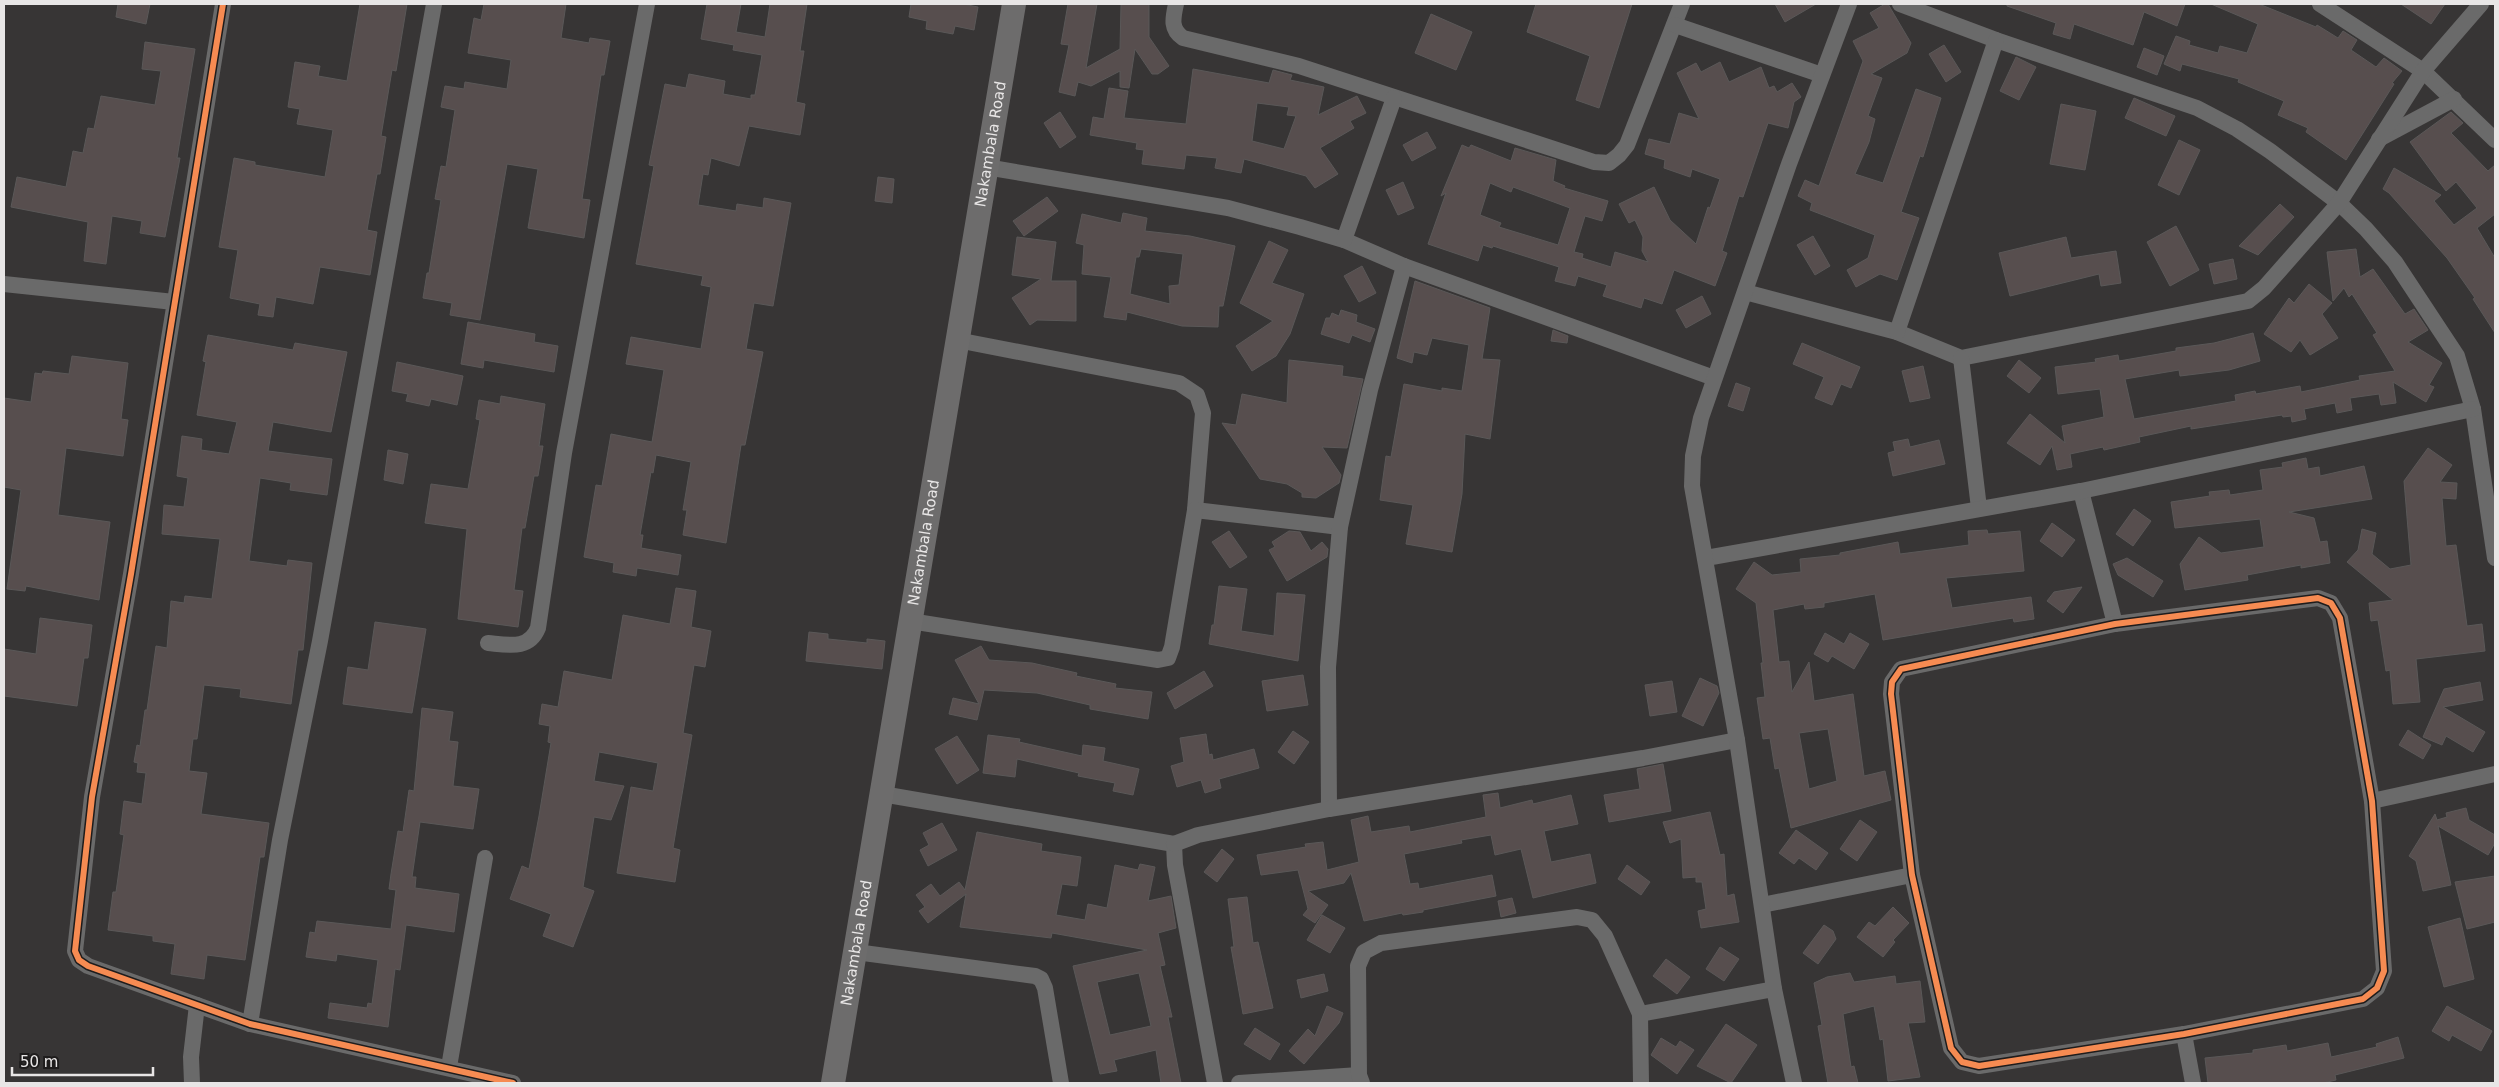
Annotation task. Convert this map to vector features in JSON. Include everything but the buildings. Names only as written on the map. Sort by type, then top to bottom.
[{"type":"main road","name":"Nakambala Road","points":[[833,1083],[1014,4]]},
{"type":"street","points":[[223,4],[133,565],[92,797],[75,951],[78,960],[88,966],[250,1024],[449,1067],[513,1083]]},
{"type":"street","points":[[250,1024],[280,840],[320,641],[434,4]]},
{"type":"street","points":[[488,644],[523,645],[534,637],[538,628],[564,453],[647,4]]},
{"type":"street","points":[[1176,4],[1172,23],[1175,33],[1183,38],[1299,66],[1594,162],[1608,163],[1619,156],[1627,145],[1682,4]]},
{"type":"street","points":[[1794,1083],[1774,989],[1737,740],[1692,486],[1693,466],[1700,418],[1849,4]]},
{"type":"street","points":[[1900,4],[1996,40],[2197,108],[2270,151],[2339,203],[2366,229],[2395,262],[2457,356],[2473,409],[2495,558]]},
{"type":"street","points":[[2320,4],[2423,70],[2495,140]]},
{"type":"street","points":[[1746,292],[1898,332],[1961,358],[2248,301],[2264,288],[2339,203],[2377,140],[2423,70],[2481,4]]},
{"type":"street","points":[[1675,26],[1822,75]]},
{"type":"street","points":[[1898,332],[1996,40]]},
{"type":"street","points":[[1344,240],[1394,98]]},
{"type":"street","points":[[2377,140],[2454,99]]},
{"type":"street","points":[[986,167],[1228,208],[1344,240],[1404,266],[1714,378]]},
{"type":"street","points":[[1329,808],[1328,667],[1340,527],[1370,390],[1404,266]]},
{"type":"street","points":[[4,284],[174,302]]},
{"type":"street","points":[[910,622],[1158,660],[1168,658],[1172,647],[1195,510],[1203,412],[1197,395],[1190,388],[1179,383],[957,340]]},
{"type":"street","points":[[1961,358],[1980,508]]},
{"type":"street","points":[[1706,558],[2081,490],[2473,409]]},
{"type":"street","points":[[2081,490],[2115,624]]},
{"type":"street","points":[[1195,510],[1340,527]]},
{"type":"street","points":[[2318,598],[2331,603],[2340,618],[2372,801],[2384,971],[2377,988],[2363,999],[2184,1034],[1979,1066],[1962,1062],[1952,1048],[1912,875],[1890,694],[1892,682],[1901,669],[2115,624],[2318,598]]},
{"type":"street","points":[[882,794],[1174,844],[1198,835],[1329,808],[1643,758],[1737,740]]},
{"type":"street","points":[[2372,801],[2495,774]]},
{"type":"street","points":[[1174,844],[1175,865],[1215,1083]]},
{"type":"street","points":[[449,1067],[485,858]]},
{"type":"street","points":[[1762,905],[1912,875]]},
{"type":"street","points":[[1239,1083],[1361,1079],[1358,966],[1364,952],[1381,943],[1577,917],[1592,920],[1605,936],[1640,1014],[1642,1083]]},
{"type":"street","points":[[856,952],[1035,976],[1041,979],[1045,988],[1061,1083]]},
{"type":"street","points":[[1640,1014],[1774,989]]},
{"type":"street","points":[[192,1083],[191,1057],[197,1006]]},
{"type":"street","points":[[2184,1034],[2193,1083]]},
{"type":"cycle path","points":[[223,4],[131,574],[92,797],[75,951],[79,960],[88,966],[250,1024],[513,1083]]},
{"type":"cycle path","points":[[2318,598],[2331,603],[2340,618],[2372,801],[2384,971],[2377,988],[2363,999],[2184,1034],[1979,1066],[1962,1062],[1951,1048],[1912,875],[1891,694],[1892,682],[1901,669],[2115,624],[2318,598]]}]
